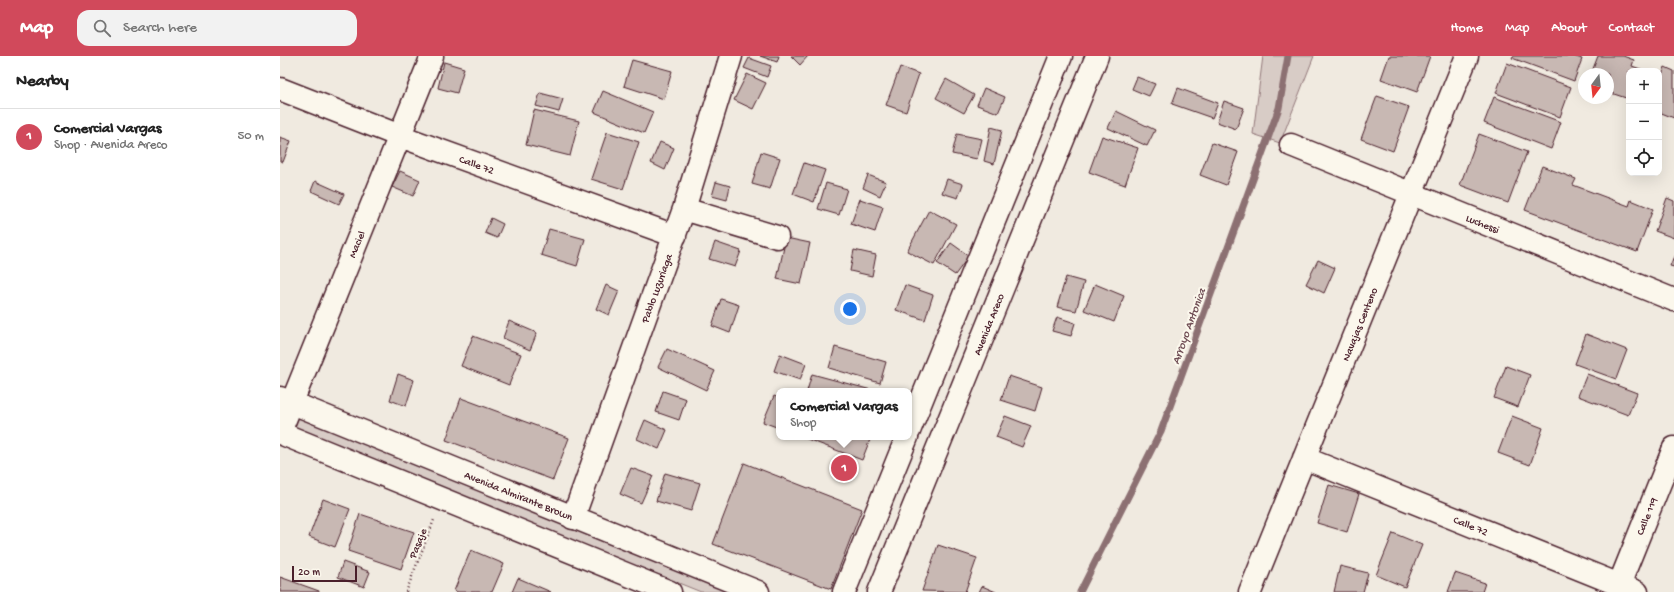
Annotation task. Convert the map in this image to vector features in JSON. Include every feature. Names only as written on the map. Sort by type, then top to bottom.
[{"type":"street","name":"Maciel","points":[[280,433],[286,400],[400,136],[432,56]]},
{"type":"street","name":"Pablo Luzuriaga","points":[[573,518],[684,209],[731,56]]},
{"type":"street","points":[[912,424],[1062,56]]},
{"type":"street","name":"Avenida Areco","points":[[879,592],[1097,56]]},
{"type":"street","name":"Navajas Centeno","points":[[1250,592],[1467,56]]},
{"type":"street","name":"Calle 72","points":[[280,89],[400,136],[674,236]]},
{"type":"street","name":"Luchessi","points":[[1291,145],[1674,300]]},
{"type":"street","points":[[684,209],[777,237]]},
{"type":"street","name":"Avenida Almirante Brown","points":[[286,400],[758,592]]},
{"type":"street","points":[[280,433],[670,592]]},
{"type":"street","points":[[844,592],[906,440]]},
{"type":"street","name":"Calle 119","points":[[1628,588],[1674,448]]},
{"type":"street","name":"Calle 72","points":[[1304,458],[1628,588]]},
{"type":"path","name":"Pasaje","points":[[406,592],[442,499]]},
{"type":"shaded area","points":[[1263,56],[1314,56],[1280,143],[1253,134]]},
{"type":"shaded area","points":[[280,408],[736,592],[701,592],[280,422]]},
{"type":"building","points":[[760,56],[779,56],[777,62]]},
{"type":"building","points":[[791,56],[808,56],[800,65]]},
{"type":"building","points":[[1389,56],[1430,56],[1417,92],[1381,79]]},
{"type":"building","points":[[1513,56],[1573,56],[1582,59],[1574,81],[1512,58]]},
{"type":"building","points":[[1598,56],[1623,56],[1634,60],[1632,66],[1638,68],[1626,68],[1626,98],[1614,94],[1614,68],[1593,68]]},
{"type":"building","points":[[749,58],[771,66],[767,77],[744,68]]},
{"type":"building","points":[[632,60],[672,71],[664,99],[624,86]]},
{"type":"building","points":[[444,62],[464,68],[457,93],[438,88]]},
{"type":"building","points":[[1507,63],[1571,87],[1560,117],[1496,93]]},
{"type":"building","points":[[900,67],[919,74],[906,112],[886,105]]},
{"type":"building","points":[[1665,67],[1674,71],[1674,118],[1662,113],[1662,75]]},
{"type":"building","points":[[747,74],[766,83],[753,109],[734,100]]},
{"type":"building","points":[[1137,77],[1155,84],[1149,96],[1132,89]]},
{"type":"building","points":[[946,79],[974,95],[964,113],[936,98]]},
{"type":"building","points":[[984,88],[1005,97],[998,113],[977,105]]},
{"type":"building","points":[[1178,88],[1218,103],[1212,118],[1172,104]]},
{"type":"building","points":[[603,91],[653,112],[644,133],[594,112]]},
{"type":"building","points":[[540,93],[563,99],[559,112],[536,106]]},
{"type":"building","points":[[1377,96],[1409,107],[1393,151],[1361,139]]},
{"type":"building","points":[[1494,97],[1561,122],[1551,149],[1484,123]]},
{"type":"building","points":[[1224,101],[1244,108],[1236,129],[1217,122]]},
{"type":"building","points":[[534,110],[579,121],[570,156],[526,145]]},
{"type":"building","points":[[1116,111],[1155,130],[1147,146],[1108,128]]},
{"type":"building","points":[[991,127],[1002,130],[994,164],[984,161]]},
{"type":"building","points":[[607,132],[639,142],[623,189],[591,179]]},
{"type":"building","points":[[957,134],[982,139],[977,159],[952,154]]},
{"type":"building","points":[[1479,134],[1527,152],[1508,203],[1460,185]]},
{"type":"building","points":[[1102,136],[1138,148],[1125,185],[1089,172]]},
{"type":"building","points":[[280,137],[291,141],[283,162],[280,161]]},
{"type":"building","points":[[660,142],[674,148],[665,170],[651,163]]},
{"type":"building","points":[[1212,143],[1238,152],[1226,185],[1200,175]]},
{"type":"building","points":[[761,152],[780,158],[770,189],[752,184]]},
{"type":"building","points":[[804,163],[825,170],[814,202],[793,194]]},
{"type":"building","points":[[1542,166],[1576,179],[1573,185],[1629,206],[1631,200],[1653,209],[1637,252],[1525,210]]},
{"type":"building","points":[[400,171],[420,180],[413,196],[392,187]]},
{"type":"building","points":[[868,175],[886,182],[880,196],[863,188]]},
{"type":"building","points":[[947,179],[963,184],[958,198],[942,193]]},
{"type":"building","points":[[315,181],[344,194],[339,204],[311,191]]},
{"type":"building","points":[[716,182],[730,186],[727,200],[712,196]]},
{"type":"building","points":[[826,183],[847,189],[839,215],[818,209]]},
{"type":"building","points":[[1667,198],[1674,201],[1674,238],[1655,231]]},
{"type":"building","points":[[860,199],[883,207],[875,232],[851,224]]},
{"type":"building","points":[[929,210],[956,224],[934,265],[907,251]]},
{"type":"building","points":[[491,218],[503,224],[497,238],[485,233]]},
{"type":"building","points":[[549,229],[585,239],[577,266],[541,255]]},
{"type":"building","points":[[786,238],[810,243],[801,284],[777,279]]},
{"type":"building","points":[[715,242],[741,251],[735,267],[709,259]]},
{"type":"building","points":[[951,243],[969,256],[955,275],[937,263]]},
{"type":"building","points":[[854,250],[876,255],[872,276],[850,271]]},
{"type":"building","points":[[1674,256],[1674,267],[1670,266]]},
{"type":"building","points":[[1318,260],[1335,268],[1324,293],[1306,284]]},
{"type":"building","points":[[1066,277],[1084,282],[1076,311],[1057,307]]},
{"type":"building","points":[[1095,284],[1124,296],[1114,322],[1084,310]]},
{"type":"building","points":[[606,285],[619,291],[609,315],[596,309]]},
{"type":"building","points":[[905,285],[933,295],[925,320],[896,310]]},
{"type":"building","points":[[721,299],[739,305],[730,333],[712,326]]},
{"type":"building","points":[[1057,317],[1075,323],[1071,336],[1052,331]]},
{"type":"building","points":[[509,321],[537,333],[530,350],[503,338]]},
{"type":"building","points":[[1586,334],[1627,350],[1616,379],[1575,364]]},
{"type":"building","points":[[473,336],[521,354],[509,385],[461,366]]},
{"type":"building","points":[[835,347],[886,362],[880,383],[829,368]]},
{"type":"building","points":[[667,349],[715,371],[706,390],[658,367]]},
{"type":"building","points":[[780,354],[806,364],[800,380],[774,371]]},
{"type":"building","points":[[1506,366],[1530,375],[1518,407],[1494,398]]},
{"type":"building","points":[[398,374],[414,380],[406,406],[390,400]]},
{"type":"building","points":[[812,374],[864,388],[808,388]]},
{"type":"building","points":[[1587,374],[1637,393],[1628,415],[1578,396]]},
{"type":"building","points":[[1009,376],[1042,387],[1035,411],[1001,400]]},
{"type":"building","points":[[663,391],[686,399],[679,420],[656,412]]},
{"type":"building","points":[[774,396],[776,397],[776,427],[763,422]]},
{"type":"building","points":[[461,398],[569,438],[553,480],[446,440]]},
{"type":"building","points":[[1005,416],[1031,426],[1022,447],[996,437]]},
{"type":"building","points":[[1512,416],[1543,428],[1530,465],[1498,453]]},
{"type":"building","points":[[645,420],[667,430],[659,449],[637,439]]},
{"type":"building","points":[[810,440],[870,440],[862,460]]},
{"type":"building","points":[[744,463],[862,509],[831,589],[713,544]]},
{"type":"building","points":[[631,468],[653,476],[641,503],[620,494]]},
{"type":"building","points":[[665,473],[700,483],[691,511],[656,501]]},
{"type":"building","points":[[1329,485],[1359,494],[1347,532],[1317,523]]},
{"type":"building","points":[[323,499],[350,509],[335,547],[309,537]]},
{"type":"building","points":[[360,514],[414,532],[401,569],[348,551]]},
{"type":"building","points":[[1393,533],[1422,545],[1405,587],[1376,575]]},
{"type":"building","points":[[938,545],[977,558],[965,592],[922,591]]},
{"type":"building","points":[[471,550],[504,564],[492,592],[454,591]]},
{"type":"building","points":[[343,562],[370,572],[364,587],[338,577]]},
{"type":"building","points":[[1340,566],[1368,573],[1363,592],[1334,592]]},
{"type":"building","points":[[1455,573],[1485,583],[1482,592],[1448,592]]},
{"type":"building","points":[[280,577],[319,591],[319,592],[280,592]]},
{"type":"building","points":[[518,578],[551,592],[512,592]]},
{"type":"building","points":[[982,586],[996,592],[979,592]]},
{"type":"waterway","name":"Arroyo Antonica","points":[[1080,592],[1161,431],[1279,108],[1288,56]]},
{"type":"place","name":"Comercial Vargas","points":[[844,468]]}]
